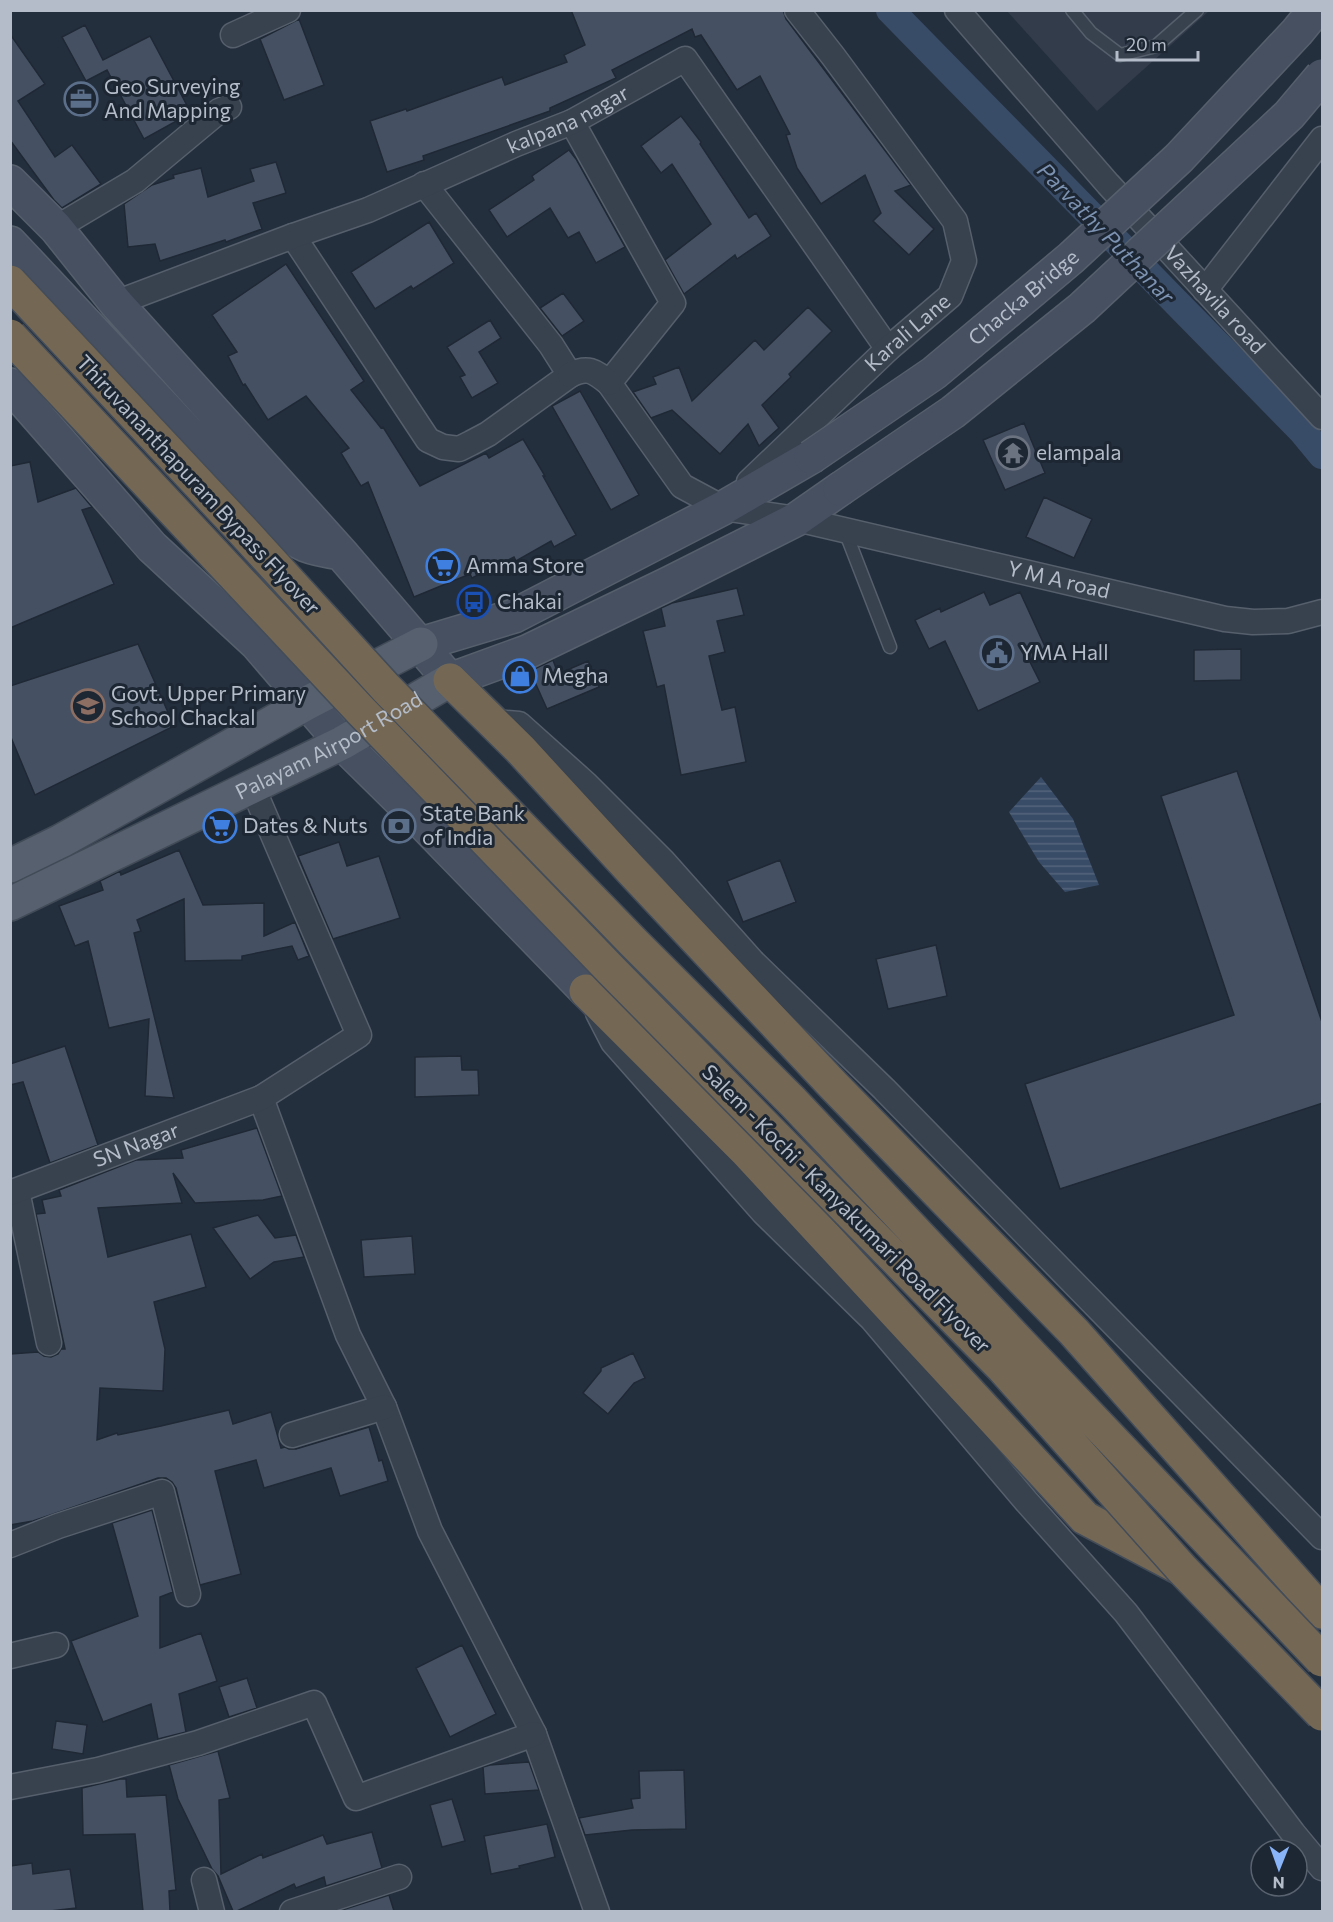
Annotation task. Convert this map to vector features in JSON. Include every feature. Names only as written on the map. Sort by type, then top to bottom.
[{"type":"highway","name":"Thiruvananthapuram Bypass Flyover","points":[[10,282],[386,688]]},
{"type":"highway","name":"Thiruvananthapuram Bypass Flyover","points":[[10,336],[361,711]]},
{"type":"highway","points":[[450,680],[520,749],[834,1086],[1074,1332],[1323,1612]]},
{"type":"highway","name":"Salem - Kochi - Kanyakumari Road Flyover","points":[[386,688],[635,944],[793,1102],[1323,1660]]},
{"type":"highway","name":"Salem - Kochi - Kanyakumari Road Flyover","points":[[361,711],[612,971],[1003,1368],[1182,1569],[1323,1714]]},
{"type":"highway","points":[[586,991],[746,1151],[1085,1518],[1182,1569]]},
{"type":"main road","name":"Chacka Bridge","points":[[421,644],[514,616],[723,508],[811,457],[934,373],[1071,258],[1179,158],[1315,10]]},
{"type":"main road","name":"Chacka Bridge","points":[[450,680],[527,652],[797,519],[953,412],[1082,308],[1289,115],[1323,76]]},
{"type":"main road","points":[[10,182],[56,228],[116,303],[341,553],[450,680]]},
{"type":"main road","points":[[10,243],[275,525],[302,544],[314,549],[341,553]]},
{"type":"main road","points":[[10,385],[152,547],[257,644],[342,743],[586,991]]},
{"type":"main road","points":[[10,866],[61,841],[307,702],[421,644]]},
{"type":"main road","name":"Palayam Airport Road","points":[[10,904],[342,743],[450,680]]},
{"type":"street","points":[[233,35],[288,10]]},
{"type":"street","name":"Karali Lane","points":[[723,508],[888,349],[950,296],[964,261],[955,221],[797,10]]},
{"type":"street","name":"Vazhavila road","points":[[957,10],[1108,184],[1323,417]]},
{"type":"street","name":"kalpana nagar","points":[[116,303],[368,210],[572,122],[685,59],[888,349]]},
{"type":"street","points":[[56,228],[135,181],[219,111],[229,107]]},
{"type":"street","points":[[293,236],[428,440],[443,447],[459,449],[488,434],[570,375],[582,369],[596,373],[609,383],[673,303],[572,122]]},
{"type":"street","points":[[1205,290],[1323,139]]},
{"type":"street","points":[[424,184],[551,345],[570,375]]},
{"type":"street","name":"Y M A road","points":[[609,383],[682,486],[723,508],[797,519],[1225,620],[1288,621],[1323,612]]},
{"type":"street","points":[[493,722],[519,724],[586,784],[663,861],[752,961],[884,1089],[1323,1537]]},
{"type":"street","name":"SN Nagar","points":[[14,1192],[261,1098],[359,1035],[252,786]]},
{"type":"street","points":[[586,991],[613,1042],[764,1214],[872,1319],[1026,1501],[1126,1613],[1293,1833],[1323,1868]]},
{"type":"street","points":[[261,1098],[348,1335],[384,1407],[430,1531],[534,1734],[597,1911]]},
{"type":"street","points":[[14,1192],[49,1343]]},
{"type":"street","points":[[292,1435],[384,1407]]},
{"type":"street","points":[[10,1545],[58,1526],[162,1492],[188,1594]]},
{"type":"street","points":[[10,1656],[56,1645]]},
{"type":"street","points":[[10,1787],[98,1770],[198,1743],[314,1703],[356,1798],[534,1734]]},
{"type":"street","points":[[292,1911],[399,1877]]},
{"type":"street","points":[[204,1880],[212,1911]]},
{"type":"lane","points":[[1072,10],[1091,33],[1120,55],[1156,46],[1197,10]]},
{"type":"lane","points":[[845,531],[890,647]]},
{"type":"shaded area","points":[[1007,11],[1209,11],[1097,111]]},
{"type":"water","points":[[1041,777],[1073,819],[1099,885],[1065,892],[1039,862],[1009,812]]},
{"type":"building","points":[[571,10],[783,10],[786,19],[911,185],[895,191],[934,229],[909,255],[873,221],[881,213],[865,175],[821,204],[797,168],[786,135],[790,134],[760,76],[737,90],[701,35],[695,37],[692,29],[612,70],[616,78],[550,108],[550,111],[423,156],[424,160],[387,172],[370,121],[406,109],[407,111],[502,77],[505,85],[567,62],[564,55],[585,45]]},
{"type":"building","points":[[299,19],[324,85],[284,100],[260,39]]},
{"type":"building","points":[[85,25],[103,60],[150,36],[191,113],[144,139],[107,70],[86,81],[62,37]]},
{"type":"building","points":[[10,34],[45,84],[18,101],[55,157],[72,145],[101,184],[62,208],[10,140]]},
{"type":"building","points":[[681,116],[701,142],[700,144],[749,218],[756,213],[771,236],[737,259],[735,255],[684,294],[665,260],[711,224],[672,164],[661,173],[641,146]]},
{"type":"building","points":[[569,150],[625,247],[596,263],[579,232],[568,238],[550,208],[507,237],[489,210],[534,180],[532,176]]},
{"type":"building","points":[[276,162],[286,193],[253,203],[262,229],[160,261],[155,244],[128,247],[124,204],[152,185],[174,178],[173,175],[201,168],[208,197],[254,181],[250,169]]},
{"type":"building","points":[[429,222],[454,263],[413,289],[411,286],[375,309],[351,272]]},
{"type":"building","points":[[286,264],[364,381],[351,390],[381,428],[383,427],[420,486],[486,453],[489,458],[523,439],[576,535],[554,547],[551,541],[516,561],[514,557],[472,578],[470,574],[414,597],[368,482],[361,486],[341,453],[349,448],[306,396],[268,420],[245,384],[243,385],[228,356],[237,352],[212,315]]},
{"type":"building","points":[[563,293],[584,321],[562,336],[540,308]]},
{"type":"building","points":[[808,307],[832,331],[789,374],[791,377],[762,405],[779,428],[759,446],[748,424],[720,454],[672,410],[651,418],[633,392],[656,384],[653,377],[679,367],[692,401],[755,340],[764,350]]},
{"type":"building","points":[[490,320],[501,338],[479,352],[498,383],[472,398],[460,377],[465,375],[447,347]]},
{"type":"building","points":[[580,391],[639,495],[611,510],[552,406]]},
{"type":"building","name":"elampala","points":[[1024,423],[1045,473],[1005,490],[983,440]]},
{"type":"building","points":[[30,462],[38,502],[76,488],[92,507],[82,510],[114,584],[10,628],[10,466]]},
{"type":"building","points":[[1044,497],[1092,519],[1074,558],[1026,537]]},
{"type":"building","points":[[737,588],[744,615],[717,621],[725,652],[709,656],[722,710],[735,707],[746,762],[681,775],[664,685],[657,687],[643,631],[665,626],[661,608],[672,603]]},
{"type":"building","name":"YMA Hall","points":[[984,592],[990,605],[1020,592],[1047,651],[1029,660],[1040,682],[978,711],[945,641],[929,649],[915,620],[940,608],[941,612]]},
{"type":"building","name":"Govt. Upper Primary School Chackal","points":[[138,644],[174,726],[35,795],[10,735],[10,686]]},
{"type":"building","points":[[1241,649],[1241,680],[1194,681],[1194,650]]},
{"type":"building","points":[[553,660],[558,674],[588,661],[599,687],[547,709],[530,671]]},
{"type":"building","points":[[1237,771],[1323,1025],[1323,1103],[1060,1189],[1025,1084],[1234,1015],[1161,796]]},
{"type":"building","points":[[339,842],[347,866],[379,856],[400,918],[333,939],[298,856]]},
{"type":"building","points":[[179,850],[203,905],[264,903],[264,936],[295,922],[309,956],[298,960],[292,946],[242,956],[242,960],[185,961],[184,899],[137,920],[141,931],[134,933],[174,1098],[145,1096],[149,1019],[109,1028],[88,941],[75,946],[59,906],[103,890],[100,881],[120,871],[121,875]]},
{"type":"building","points":[[780,860],[796,902],[743,922],[727,881]]},
{"type":"building","points":[[936,945],[947,996],[888,1009],[876,959]]},
{"type":"building","points":[[65,1046],[98,1145],[50,1163],[23,1082],[10,1085],[10,1064]]},
{"type":"building","points":[[461,1056],[462,1070],[478,1070],[479,1095],[415,1097],[415,1057]]},
{"type":"building","points":[[257,1128],[282,1196],[263,1200],[195,1203],[173,1173],[182,1203],[98,1208],[108,1257],[191,1234],[206,1287],[154,1302],[165,1349],[163,1391],[100,1388],[97,1440],[117,1433],[118,1435],[229,1410],[233,1424],[271,1412],[281,1448],[296,1449],[369,1427],[379,1461],[382,1460],[388,1481],[340,1496],[331,1468],[264,1488],[256,1460],[215,1471],[241,1574],[200,1585],[176,1488],[166,1478],[158,1478],[33,1521],[10,1525],[10,1354],[38,1352],[51,1357],[58,1354],[61,1349],[65,1349],[36,1214],[45,1213],[42,1200],[61,1196],[59,1190],[136,1160],[183,1158],[181,1150]]},
{"type":"building","points":[[258,1215],[275,1238],[296,1235],[304,1257],[274,1262],[250,1279],[213,1228]]},
{"type":"building","points":[[412,1236],[415,1274],[364,1277],[361,1240]]},
{"type":"building","points":[[633,1353],[645,1378],[634,1383],[608,1414],[583,1393],[601,1368]]},
{"type":"building","points":[[152,1510],[173,1592],[160,1597],[160,1648],[201,1633],[217,1681],[179,1694],[186,1732],[158,1739],[151,1704],[103,1722],[71,1641],[138,1616],[112,1523]]},
{"type":"building","points":[[462,1645],[496,1714],[450,1737],[416,1668]]},
{"type":"building","points":[[247,1678],[257,1708],[229,1717],[219,1687]]},
{"type":"building","points":[[56,1721],[87,1725],[83,1754],[52,1749]]},
{"type":"building","points":[[218,1751],[230,1798],[219,1800],[221,1874],[262,1854],[263,1858],[323,1835],[327,1844],[372,1832],[382,1868],[326,1886],[324,1877],[296,1888],[294,1884],[233,1911],[218,1876],[212,1869],[178,1799],[169,1765]]},
{"type":"building","points":[[529,1762],[539,1790],[485,1794],[483,1767]]},
{"type":"building","points":[[684,1770],[686,1829],[632,1830],[585,1835],[579,1818],[633,1808],[631,1799],[640,1798],[639,1771]]},
{"type":"building","points":[[126,1779],[127,1797],[166,1795],[176,1890],[169,1891],[170,1911],[143,1911],[135,1834],[83,1835],[82,1788]]},
{"type":"building","points":[[452,1799],[465,1841],[442,1847],[430,1805]]},
{"type":"building","points":[[547,1824],[555,1857],[491,1874],[484,1836]]},
{"type":"building","points":[[32,1863],[33,1874],[70,1869],[76,1908],[50,1911],[10,1911],[10,1866]]},
{"type":"building","points":[[389,1895],[394,1911],[339,1911]]},
{"type":"waterway","name":"Parvathy Puthanar","points":[[890,10],[1303,432],[1322,455]]},
{"type":"place","name":"Geo Surveying And Mapping","points":[[81,99]]},
{"type":"place","name":"elampala","points":[[1013,453]]},
{"type":"place","name":"Amma Store","points":[[443,566]]},
{"type":"place","name":"Chakai","points":[[474,602]]},
{"type":"place","name":"YMA Hall","points":[[997,653]]},
{"type":"place","name":"Megha","points":[[520,676]]},
{"type":"place","name":"Govt. Upper Primary School Chackal","points":[[88,706]]},
{"type":"place","name":"Dates & Nuts","points":[[220,826]]},
{"type":"place","name":"State Bank of India","points":[[399,826]]}]
